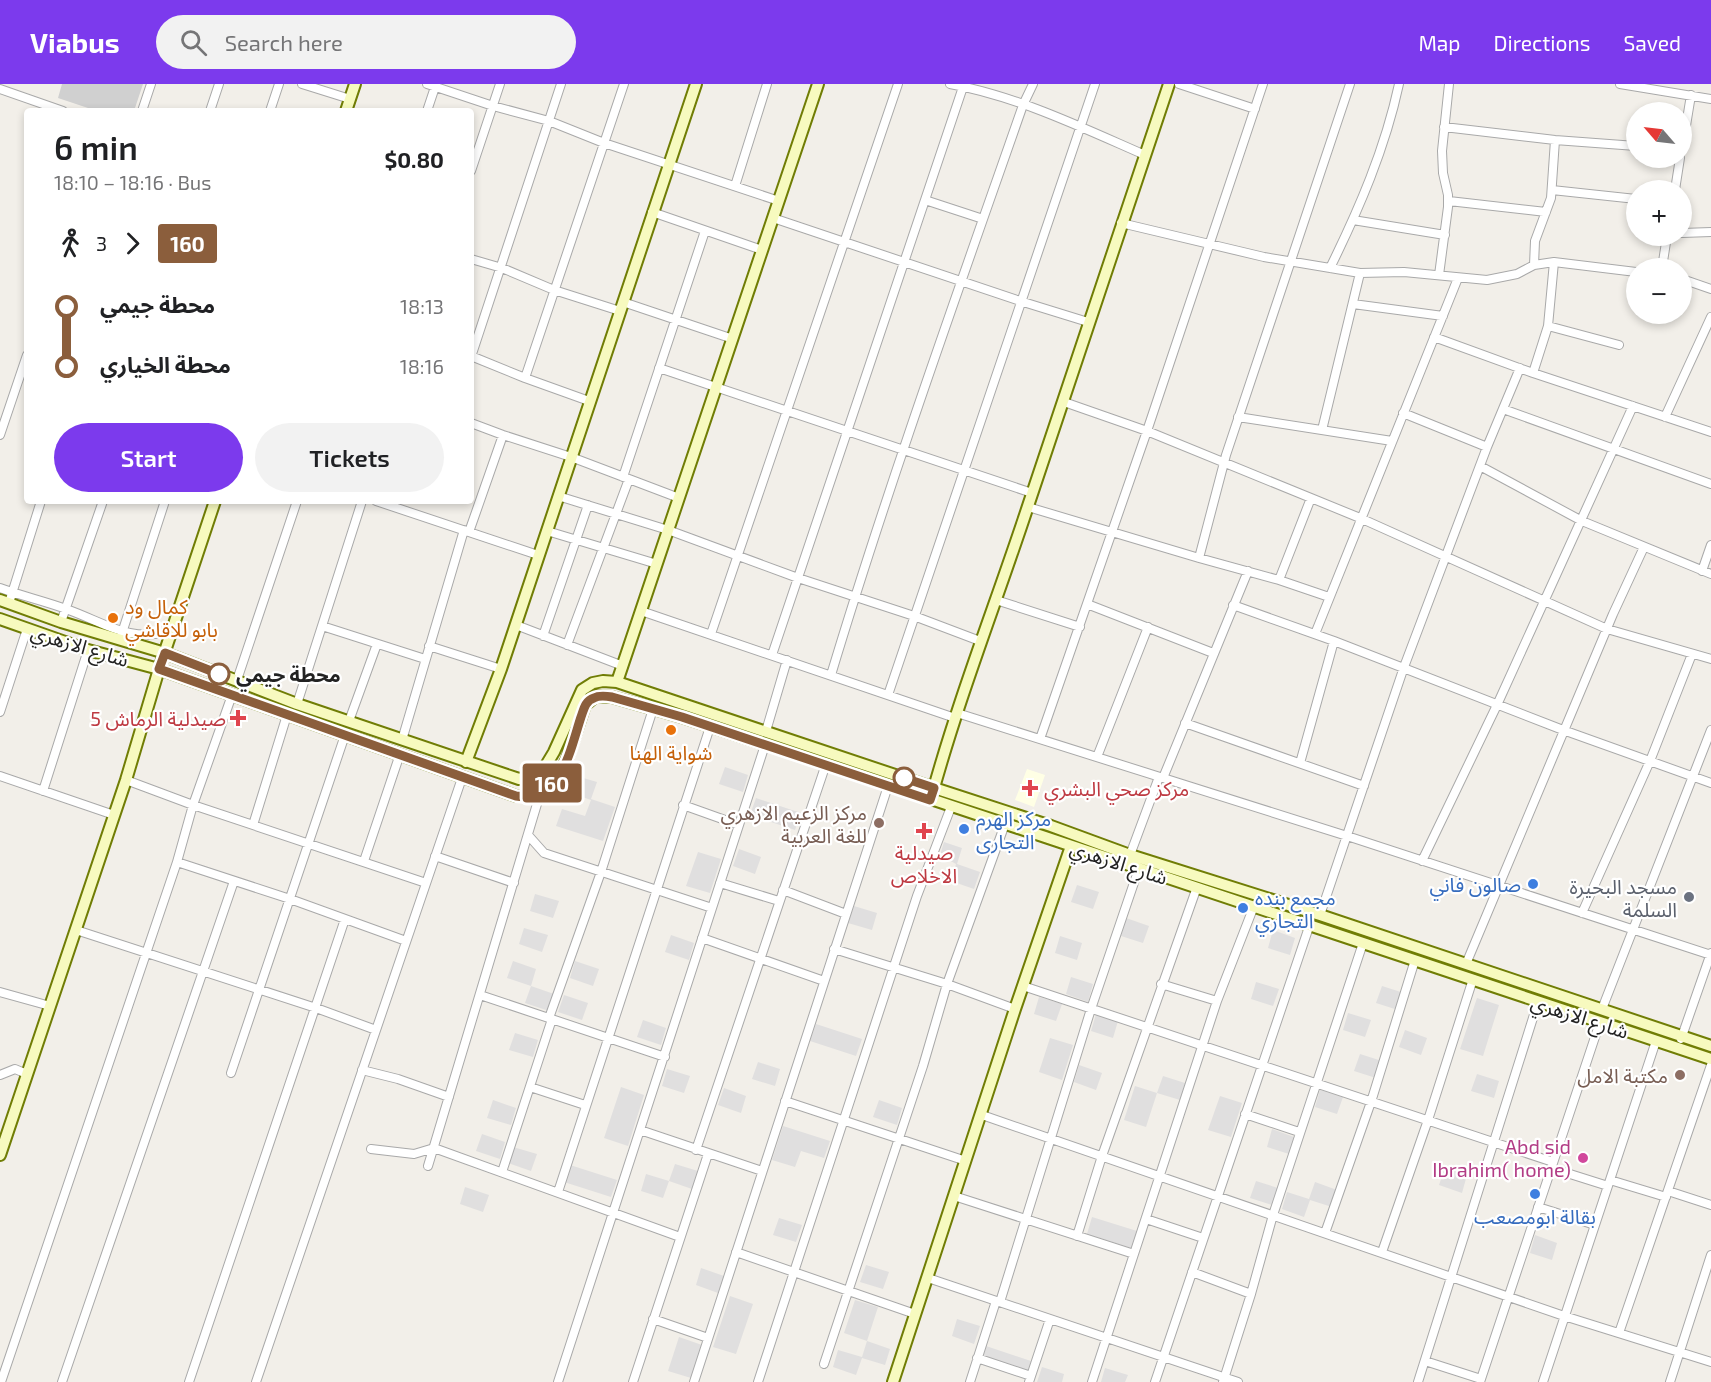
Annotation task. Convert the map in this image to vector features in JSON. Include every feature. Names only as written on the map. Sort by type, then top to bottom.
[{"type":"street","points":[[143,108],[151,84]]},
{"type":"street","points":[[211,108],[219,84]]},
{"type":"street","points":[[271,108],[279,84]]},
{"type":"street","points":[[302,84],[350,99]]},
{"type":"street","points":[[347,108],[355,84]]},
{"type":"street","points":[[474,162],[500,84]]},
{"type":"street","points":[[474,347],[561,84]]},
{"type":"street","points":[[525,378],[624,84]]},
{"type":"street","points":[[466,762],[516,625],[696,84]]},
{"type":"street","points":[[735,186],[768,84]]},
{"type":"street","points":[[617,682],[818,84]]},
{"type":"street","points":[[711,634],[898,84]]},
{"type":"street","points":[[950,84],[963,85],[1023,105],[1145,155]]},
{"type":"street","points":[[831,675],[855,596],[961,281],[1023,105],[1033,84]]},
{"type":"street","points":[[888,695],[1095,84]]},
{"type":"street","points":[[930,800],[980,641],[1064,402],[1088,322],[1169,84]]},
{"type":"street","points":[[1179,84],[1255,109]]},
{"type":"street","points":[[1040,739],[1147,431],[1263,84]]},
{"type":"street","points":[[1199,558],[1238,417],[1350,84]]},
{"type":"street","points":[[1330,268],[1353,220],[1379,153],[1399,84]]},
{"type":"street","points":[[1439,275],[1449,201],[1442,164],[1449,84]]},
{"type":"street","points":[[1620,84],[1650,86],[1710,97]]},
{"type":"street","points":[[428,108],[433,85],[493,106],[549,121],[779,201]]},
{"type":"street","points":[[772,655],[963,85]]},
{"type":"street","points":[[0,89],[54,108]]},
{"type":"street","points":[[1690,102],[1691,95]]},
{"type":"street","points":[[1444,127],[1555,140],[1626,145]]},
{"type":"street","points":[[1534,265],[1535,241],[1552,190],[1555,140]]},
{"type":"street","points":[[1552,190],[1626,198]]},
{"type":"street","points":[[925,200],[983,219]]},
{"type":"street","points":[[1449,201],[1546,212]]},
{"type":"street","points":[[652,212],[762,250]]},
{"type":"street","points":[[773,218],[1088,322]]},
{"type":"street","points":[[1353,220],[1445,235]]},
{"type":"street","points":[[1121,223],[1209,245],[1360,273],[1398,272],[1496,280],[1517,274],[1534,265],[1554,262],[1626,271]]},
{"type":"street","points":[[567,645],[616,514],[659,368],[705,231]]},
{"type":"street","points":[[1692,232],[1711,232]]},
{"type":"street","points":[[474,261],[502,268],[554,290],[676,320],[733,339]]},
{"type":"street","points":[[1533,373],[1548,326],[1554,262]]},
{"type":"street","points":[[1322,430],[1360,273]]},
{"type":"street","points":[[1315,634],[1458,278]]},
{"type":"street","points":[[1692,282],[1711,289]]},
{"type":"street","points":[[1353,304],[1443,316]]},
{"type":"street","points":[[1665,417],[1707,335],[1711,316]]},
{"type":"street","points":[[1548,326],[1619,345]]},
{"type":"street","points":[[1434,337],[1533,373],[1711,432]]},
{"type":"street","points":[[474,357],[589,401]]},
{"type":"street","points":[[0,435],[24,364]]},
{"type":"street","points":[[659,368],[1032,493]]},
{"type":"street","points":[[1320,915],[1404,667],[1487,447],[1520,368]]},
{"type":"street","points":[[1064,402],[1224,461],[1446,555],[1607,629],[1711,659]]},
{"type":"street","points":[[1422,861],[1497,705],[1634,406]]},
{"type":"street","points":[[1503,409],[1711,484]]},
{"type":"street","points":[[1403,413],[1487,447]]},
{"type":"street","points":[[1238,417],[1392,441]]},
{"type":"street","points":[[474,424],[571,457],[679,498]]},
{"type":"street","points":[[402,740],[466,531],[503,435]]},
{"type":"street","points":[[1480,466],[1582,521],[1711,574]]},
{"type":"street","points":[[558,496],[668,530],[980,641]]},
{"type":"street","points":[[1279,580],[1311,498]]},
{"type":"street","points":[[7,598],[40,504]]},
{"type":"street","points":[[61,622],[102,504]]},
{"type":"street","points":[[121,636],[164,504]]},
{"type":"street","points":[[0,1155],[126,780],[159,669],[214,504]]},
{"type":"street","points":[[237,680],[296,504]]},
{"type":"street","points":[[297,704],[361,504]]},
{"type":"street","points":[[385,504],[538,555]]},
{"type":"street","points":[[543,636],[588,505]]},
{"type":"street","points":[[1028,507],[1279,580],[1329,597]]},
{"type":"street","points":[[547,531],[657,564]]},
{"type":"street","points":[[1702,571],[1711,545]]},
{"type":"street","points":[[1466,964],[1563,730],[1644,547]]},
{"type":"street","points":[[1130,855],[1248,571]]},
{"type":"street","points":[[0,588],[7,598],[66,609],[121,636],[147,636],[172,631]]},
{"type":"street","name":"شارع الازهري","points":[[7,598],[61,622],[121,636],[297,704],[519,779],[534,776],[545,767],[582,690],[592,683],[617,682],[1040,822],[1130,855],[1320,915],[1711,1046]]},
{"type":"street","points":[[996,600],[1080,627]]},
{"type":"street","points":[[1087,604],[1213,652]]},
{"type":"street","points":[[1233,605],[1404,667],[1563,730],[1711,783]]},
{"type":"street","points":[[641,611],[888,695],[1161,777],[1711,954],[1677,1048]]},
{"type":"street","name":"شارع الازهري","points":[[0,619],[88,650],[159,669],[516,796],[540,794],[561,772],[584,708],[592,698],[612,697],[826,764],[1711,1059]]},
{"type":"street","points":[[516,625],[623,666]]},
{"type":"street","points":[[322,627],[425,659]]},
{"type":"street","points":[[1097,757],[1148,627]]},
{"type":"street","points":[[0,712],[27,628]]},
{"type":"street","points":[[1300,763],[1334,641]]},
{"type":"street","points":[[349,721],[377,644]]},
{"type":"street","points":[[429,646],[501,669]]},
{"type":"street","points":[[43,791],[88,650]]},
{"type":"street","points":[[1582,913],[1650,761],[1692,654]]},
{"type":"street","points":[[766,731],[787,660]]},
{"type":"street","points":[[1,1382],[232,695]]},
{"type":"street","points":[[502,1172],[653,709]]},
{"type":"street","points":[[253,825],[287,716]]},
{"type":"street","points":[[1185,723],[1364,786]]},
{"type":"street","points":[[558,1192],[710,727]]},
{"type":"street","points":[[1602,1009],[1711,730]]},
{"type":"street","points":[[231,1073],[345,735]]},
{"type":"street","points":[[558,1382],[765,745]]},
{"type":"street","points":[[364,861],[400,754]]},
{"type":"street","points":[[696,1149],[826,764]]},
{"type":"street","points":[[0,776],[114,815]]},
{"type":"street","points":[[256,1382],[462,778]]},
{"type":"street","points":[[126,780],[193,806],[426,883]]},
{"type":"street","points":[[694,1382],[888,786]]},
{"type":"street","points":[[428,1166],[540,794]]},
{"type":"street","points":[[683,805],[739,825]]},
{"type":"street","points":[[758,1382],[918,892],[951,807]]},
{"type":"street","points":[[824,1364],[900,1138],[947,984],[1005,825]]},
{"type":"street","points":[[528,836],[544,853],[712,908]]},
{"type":"street","points":[[893,1382],[1071,846]]},
{"type":"street","points":[[435,856],[514,883]]},
{"type":"street","points":[[177,862],[290,899],[406,941]]},
{"type":"street","points":[[970,1382],[1026,1219],[1091,1009],[1139,868]]},
{"type":"street","points":[[62,1382],[234,881]]},
{"type":"street","points":[[720,883],[779,901]]},
{"type":"street","points":[[1077,1236],[1161,984],[1197,887]]},
{"type":"street","points":[[783,890],[846,914]]},
{"type":"street","points":[[1092,1382],[1217,1001],[1254,906]]},
{"type":"street","points":[[189,1382],[345,919]]},
{"type":"street","points":[[1155,1382],[1310,924]]},
{"type":"street","points":[[76,930],[259,989],[376,1030]]},
{"type":"street","points":[[702,938],[824,981]]},
{"type":"street","points":[[1224,1380],[1299,1132],[1363,943]]},
{"type":"street","points":[[834,950],[947,984],[1016,1009]]},
{"type":"street","points":[[1325,1233],[1371,1102],[1415,960]]},
{"type":"street","points":[[1382,1252],[1428,1120],[1473,979]]},
{"type":"street","points":[[1161,984],[1217,1001]]},
{"type":"street","points":[[1023,986],[1428,1120],[1552,1165],[1609,1183],[1711,1205]]},
{"type":"street","points":[[0,992],[50,1006]]},
{"type":"street","points":[[480,995],[665,1057]]},
{"type":"street","points":[[1418,1382],[1538,1002]]},
{"type":"street","points":[[1425,1360],[1480,1380],[1600,1022]]},
{"type":"street","points":[[1543,1382],[1656,1041]]},
{"type":"street","points":[[1619,1333],[1711,1065]]},
{"type":"street","points":[[0,1075],[15,1069],[27,1074]]},
{"type":"street","points":[[362,1070],[398,1079],[449,1097]]},
{"type":"street","points":[[530,1087],[585,1105]]},
{"type":"street","points":[[785,1101],[966,1161]]},
{"type":"street","points":[[1245,1114],[1299,1132]]},
{"type":"street","points":[[982,1115],[1451,1275],[1564,1316],[1711,1362]]},
{"type":"street","points":[[640,1130],[762,1171]]},
{"type":"street","points":[[371,1149],[414,1154],[434,1149],[680,1237]]},
{"type":"street","points":[[633,1382],[708,1154]]},
{"type":"street","points":[[954,1196],[1134,1254]]},
{"type":"street","points":[[1538,1207],[1595,1225]]},
{"type":"street","points":[[1146,1220],[1203,1238]]},
{"type":"street","points":[[736,1252],[915,1314]]},
{"type":"street","points":[[1670,1382],[1711,1255]]},
{"type":"street","points":[[1192,1272],[1251,1294]]},
{"type":"street","points":[[928,1278],[1163,1357],[1224,1380],[1238,1382]]},
{"type":"street","points":[[653,1319],[708,1338]]},
{"type":"street","points":[[977,1358],[1030,1379],[1050,1319]]},
{"type":"shaded area","points":[[62,84],[143,84],[135,108],[88,108],[58,98]]},
{"type":"shaded area","points":[[725,767],[748,775],[743,792],[719,784]]},
{"type":"shaded area","name":"مركز صحي البشري","points":[[1027,769],[1045,775],[1034,807],[1015,800]]},
{"type":"shaded area","points":[[573,775],[597,782],[591,799],[615,807],[603,841],[556,826],[562,809],[585,816],[591,800],[568,792]]},
{"type":"shaded area","points":[[756,798],[801,813],[795,830],[750,815]]},
{"type":"shaded area","points":[[944,842],[962,848],[957,864],[980,872],[974,889],[951,881],[956,864],[940,855]]},
{"type":"shaded area","points":[[739,849],[761,857],[755,874],[733,866]]},
{"type":"shaded area","points":[[698,852],[721,859],[710,893],[686,886]]},
{"type":"shaded area","points":[[1077,885],[1099,892],[1093,909],[1071,902]]},
{"type":"shaded area","points":[[535,894],[559,901],[553,918],[530,911]]},
{"type":"shaded area","points":[[854,906],[877,913],[872,930],[848,923]]},
{"type":"shaded area","points":[[1126,918],[1149,926],[1143,943],[1121,936]]},
{"type":"shaded area","points":[[524,928],[548,935],[542,952],[519,944]]},
{"type":"shaded area","points":[[1273,930],[1295,938],[1290,955],[1268,948]]},
{"type":"shaded area","points":[[671,935],[694,943],[689,960],[665,952]]},
{"type":"shaded area","points":[[1060,936],[1082,943],[1077,960],[1055,953]]},
{"type":"shaded area","points":[[513,961],[536,969],[531,986],[507,978]]},
{"type":"shaded area","points":[[575,961],[599,969],[593,986],[570,978]]},
{"type":"shaded area","points":[[1071,977],[1093,984],[1088,1002],[1066,994]]},
{"type":"shaded area","points":[[1256,982],[1279,989],[1273,1006],[1251,999]]},
{"type":"shaded area","points":[[531,986],[554,994],[549,1011],[525,1003]]},
{"type":"shaded area","points":[[1382,986],[1404,993],[1398,1010],[1376,1003]]},
{"type":"shaded area","points":[[564,995],[588,1003],[582,1020],[558,1012]]},
{"type":"shaded area","points":[[1039,997],[1062,1004],[1056,1021],[1034,1014]]},
{"type":"shaded area","points":[[1477,998],[1499,1005],[1483,1056],[1460,1049]]},
{"type":"shaded area","points":[[1348,1013],[1371,1020],[1365,1037],[1343,1030]]},
{"type":"shaded area","points":[[1096,1014],[1118,1021],[1113,1038],[1091,1031]]},
{"type":"shaded area","points":[[643,1020],[666,1028],[661,1045],[637,1037]]},
{"type":"shaded area","points":[[816,1024],[862,1039],[856,1056],[810,1041]]},
{"type":"shaded area","points":[[1405,1030],[1427,1038],[1421,1055],[1399,1047]]},
{"type":"shaded area","points":[[515,1033],[538,1040],[533,1057],[509,1050]]},
{"type":"shaded area","points":[[1050,1038],[1073,1045],[1062,1080],[1039,1072]]},
{"type":"shaded area","points":[[1360,1054],[1382,1061],[1376,1078],[1354,1071]]},
{"type":"shaded area","points":[[758,1062],[780,1069],[775,1086],[752,1079]]},
{"type":"shaded area","points":[[1079,1065],[1102,1073],[1096,1090],[1074,1082]]},
{"type":"shaded area","points":[[667,1069],[690,1076],[684,1093],[662,1086]]},
{"type":"shaded area","points":[[1477,1074],[1499,1081],[1494,1098],[1471,1091]]},
{"type":"shaded area","points":[[1163,1076],[1185,1083],[1180,1100],[1157,1093]]},
{"type":"shaded area","points":[[1135,1086],[1157,1093],[1146,1127],[1124,1120]]},
{"type":"shaded area","points":[[621,1087],[644,1095],[628,1146],[604,1138]]},
{"type":"shaded area","points":[[724,1088],[746,1096],[741,1113],[718,1105]]},
{"type":"shaded area","points":[[1320,1090],[1343,1097],[1337,1114],[1315,1107]]},
{"type":"shaded area","points":[[1220,1096],[1242,1103],[1231,1137],[1208,1130]]},
{"type":"shaded area","points":[[493,1100],[516,1108],[511,1125],[487,1118]]},
{"type":"shaded area","points":[[879,1100],[902,1108],[897,1125],[873,1117]]},
{"type":"shaded area","points":[[783,1126],[830,1141],[824,1158],[801,1151],[795,1167],[772,1160]]},
{"type":"shaded area","points":[[1272,1129],[1294,1137],[1289,1154],[1267,1147]]},
{"type":"shaded area","points":[[482,1134],[505,1142],[500,1159],[476,1151]]},
{"type":"shaded area","points":[[513,1147],[537,1154],[531,1171],[508,1163]]},
{"type":"shaded area","points":[[675,1164],[698,1171],[692,1189],[669,1181]]},
{"type":"shaded area","points":[[570,1165],[617,1180],[611,1197],[564,1182]]},
{"type":"shaded area","points":[[1445,1168],[1467,1175],[1462,1193],[1439,1185]]},
{"type":"shaded area","points":[[646,1174],[669,1181],[663,1198],[641,1191]]},
{"type":"shaded area","points":[[1256,1181],[1278,1188],[1272,1205],[1250,1198]]},
{"type":"shaded area","points":[[1315,1182],[1337,1190],[1332,1207],[1310,1200],[1304,1217],[1282,1209],[1287,1192],[1309,1199]]},
{"type":"shaded area","points":[[465,1187],[489,1195],[483,1212],[460,1204]]},
{"type":"shaded area","points":[[1092,1217],[1137,1231],[1131,1248],[1087,1234]]},
{"type":"shaded area","points":[[779,1218],[802,1225],[796,1242],[773,1235]]},
{"type":"shaded area","points":[[1535,1235],[1557,1243],[1552,1260],[1530,1253]]},
{"type":"shaded area","points":[[866,1265],[889,1272],[883,1289],[860,1282]]},
{"type":"shaded area","points":[[701,1268],[724,1276],[718,1293],[696,1285]]},
{"type":"shaded area","points":[[730,1296],[753,1304],[736,1354],[713,1347]]},
{"type":"shaded area","points":[[855,1300],[878,1307],[867,1341],[844,1333]]},
{"type":"shaded area","points":[[957,1319],[980,1326],[974,1344],[952,1336]]},
{"type":"shaded area","points":[[679,1337],[702,1345],[691,1378],[668,1371]]},
{"type":"shaded area","points":[[867,1341],[890,1349],[885,1365],[862,1358],[856,1375],[833,1367],[838,1350],[862,1357]]},
{"type":"shaded area","points":[[986,1346],[1031,1361],[1025,1378],[981,1363]]},
{"type":"shaded area","points":[[1042,1367],[1064,1374],[1062,1382],[1037,1382]]},
{"type":"shaded area","points":[[1105,1368],[1128,1375],[1125,1382],[1101,1382]]},
{"type":"bus line","name":"160","points":[[219,674],[165,653],[159,669],[516,796],[526,797],[540,794],[557,778],[567,759],[585,705],[596,696],[612,697],[682,717],[930,800],[934,788],[904,778]]},
{"type":"place","name":"كمال ود بابو للاقاشي","points":[[113,618]]},
{"type":"place","name":"محطة جيمي","points":[[219,674]]},
{"type":"place","name":"صيدلية الرماش 5","points":[[238,718]]},
{"type":"place","name":"شواية الهنا","points":[[671,730]]},
{"type":"place","name":"مركز صحي البشري","points":[[1030,788]]},
{"type":"place","name":"مركز الزعيم الازهري للغة العربية","points":[[879,823]]},
{"type":"place","name":"مركز الهرم التجارى","points":[[964,829]]},
{"type":"place","name":"صيدلية الاخلاص","points":[[924,831]]},
{"type":"place","name":"صالون فاني","points":[[1533,884]]},
{"type":"place","name":"مسجد البحيرة السلمة","points":[[1689,897]]},
{"type":"place","name":"مجمع بنده التجاري","points":[[1243,908]]},
{"type":"place","name":"مكتبة الامل","points":[[1680,1075]]},
{"type":"place","name":"Abd sid Ibrahim( home)","points":[[1583,1158]]},
{"type":"place","name":"بقالة ابومصعب","points":[[1535,1194]]}]
